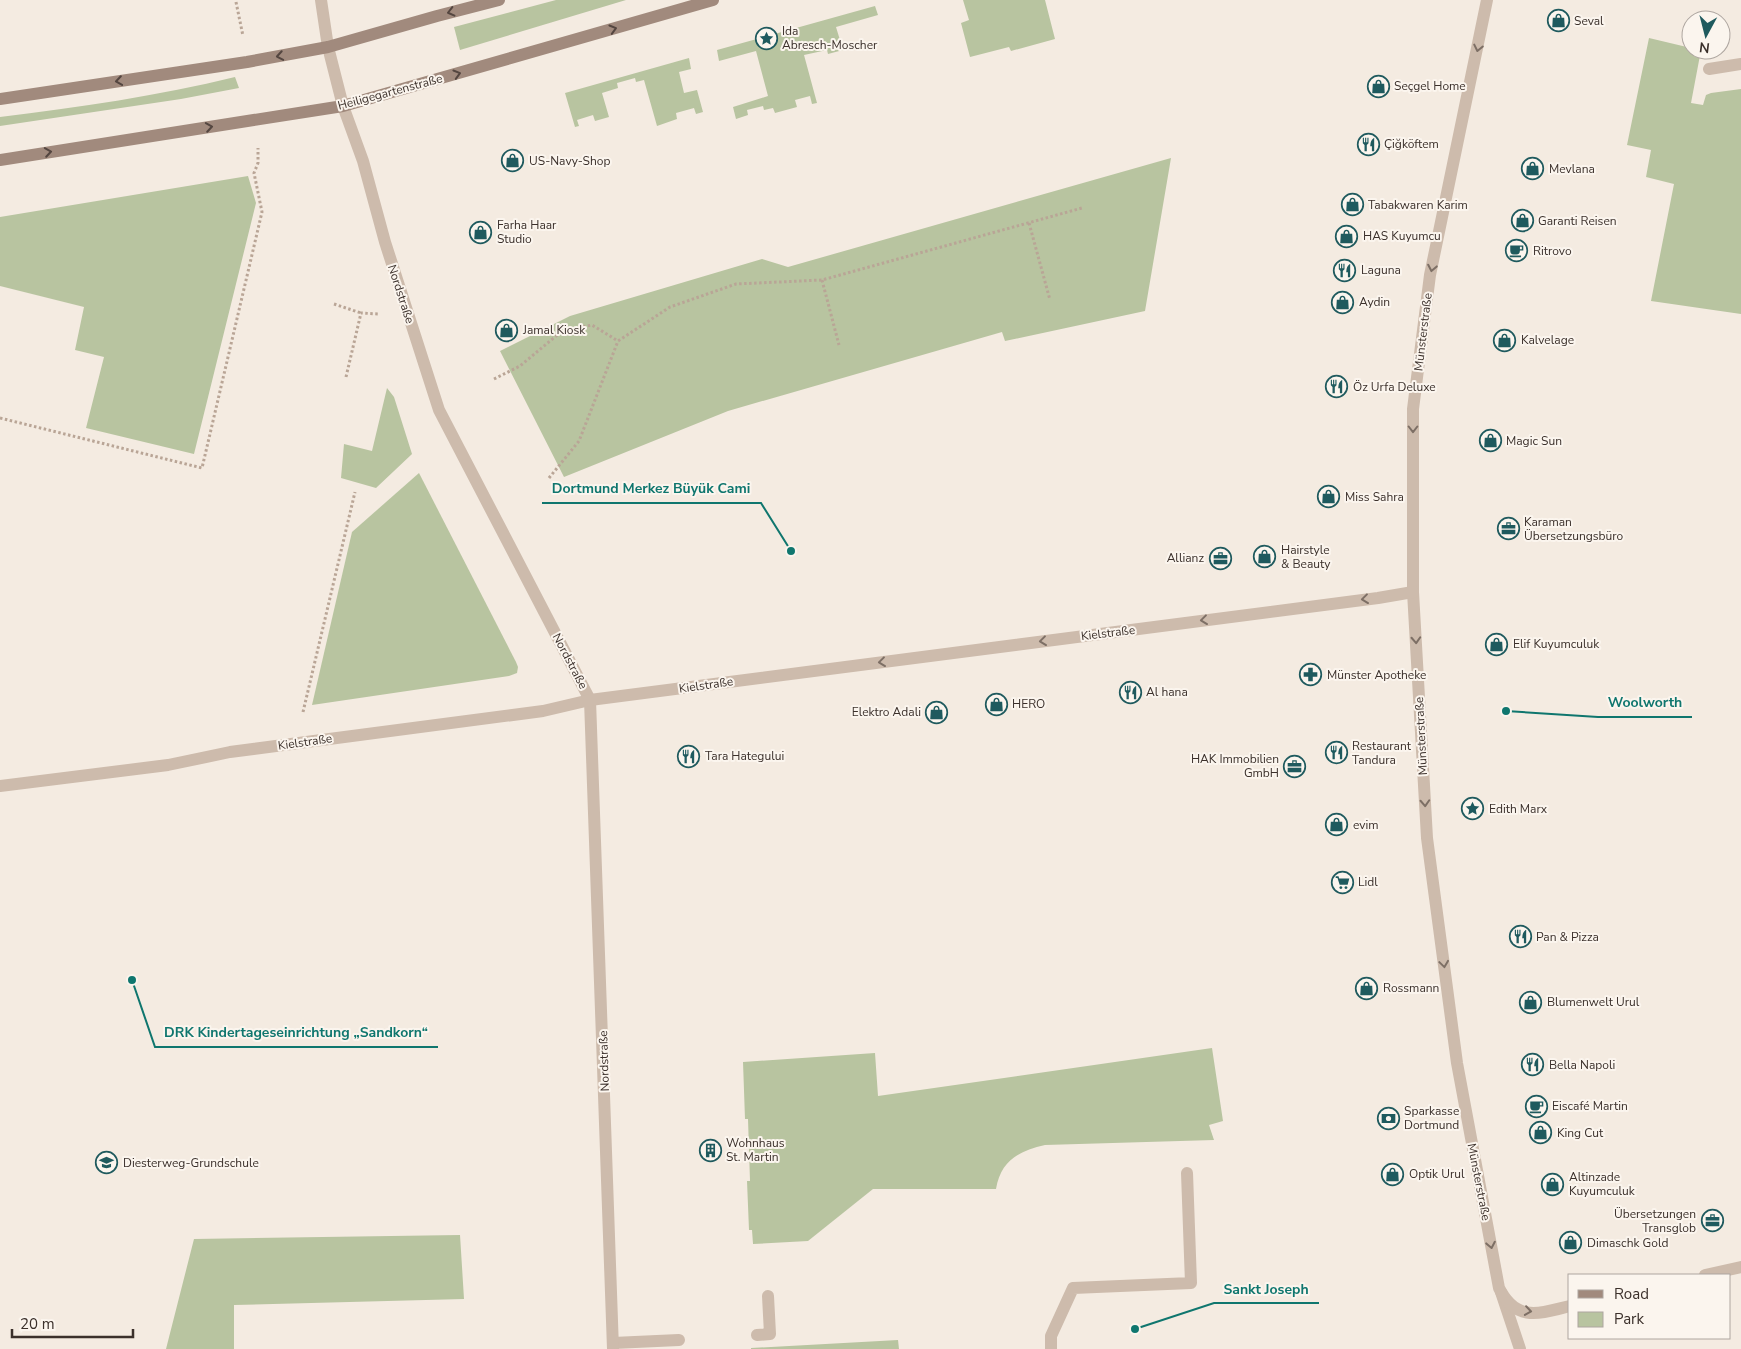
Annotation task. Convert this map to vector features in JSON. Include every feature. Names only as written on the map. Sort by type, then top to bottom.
[{"type":"main road","points":[[0,99],[247,62],[328,47],[498,0]]},
{"type":"main road","name":"Heiligegartenstraße","points":[[0,160],[343,106],[713,0]]},
{"type":"street","name":"Nordstraße","points":[[321,0],[328,47],[343,106],[363,161],[384,242],[439,410],[590,700],[613,1346]]},
{"type":"street","name":"Münsterstraße","points":[[1487,0],[1430,275],[1413,409],[1414,592],[1427,838],[1457,1064],[1499,1288],[1520,1349]]},
{"type":"street","points":[[1709,69],[1741,64]]},
{"type":"street","name":"Kielstraße","points":[[0,786],[168,765],[230,752],[534,712],[590,700],[1414,592]]},
{"type":"street","points":[[1050,1349],[1051,1336],[1073,1288],[1191,1283],[1187,1173]]},
{"type":"street","points":[[1710,1274],[1741,1267]]},
{"type":"street","points":[[1499,1288],[1506,1301],[1515,1308],[1530,1313],[1548,1312],[1568,1306]]},
{"type":"street","points":[[757,1335],[770,1334],[768,1296]]},
{"type":"street","points":[[613,1346],[678,1340]]},
{"type":"path","points":[[236,2],[243,36]]},
{"type":"path","points":[[0,418],[202,468],[262,212],[254,173],[258,163],[258,145]]},
{"type":"path","points":[[549,478],[579,442],[618,341],[670,308],[736,284],[822,280],[1082,208]]},
{"type":"path","points":[[1029,223],[1050,300]]},
{"type":"path","points":[[822,280],[839,345]]},
{"type":"path","points":[[334,304],[361,312],[382,314]]},
{"type":"path","points":[[346,378],[361,312]]},
{"type":"path","points":[[494,379],[520,366],[562,331],[592,325],[618,341]]},
{"type":"path","points":[[303,712],[355,492]]},
{"type":"green space","points":[[556,0],[626,0],[460,50],[454,27]]},
{"type":"green space","points":[[963,0],[1045,0],[1055,39],[1011,51],[1009,47],[970,57],[961,23],[969,20]]},
{"type":"green space","points":[[875,6],[878,15],[836,27],[843,50],[828,54],[827,50],[804,55],[817,103],[812,104],[810,96],[795,100],[797,107],[775,113],[773,108],[764,110],[763,106],[747,110],[748,115],[736,119],[733,107],[768,96],[756,51],[719,61],[717,50]]},
{"type":"green space","points":[[1649,38],[1681,46],[1681,60],[1699,60],[1691,103],[1703,105],[1706,95],[1741,89],[1741,314],[1651,301],[1674,184],[1646,177],[1651,150],[1627,145]]},
{"type":"green space","points":[[689,58],[691,69],[679,72],[684,93],[697,90],[703,112],[696,114],[694,108],[676,113],[677,119],[657,126],[644,80],[636,82],[635,78],[617,83],[618,88],[602,93],[609,117],[595,121],[593,115],[577,120],[579,126],[575,127],[565,93]]},
{"type":"green space","points":[[235,77],[239,88],[181,99],[0,126],[0,117],[148,95]]},
{"type":"green space","points":[[1171,158],[1145,311],[1005,341],[1002,332],[728,411],[564,477],[500,351],[570,316],[762,259],[788,267]]},
{"type":"green space","points":[[248,176],[256,203],[194,454],[86,428],[104,357],[75,350],[84,307],[0,286],[0,217]]},
{"type":"green space","points":[[387,388],[394,397],[412,454],[376,488],[341,478],[344,444],[372,451]]},
{"type":"green space","points":[[419,473],[516,662],[518,667],[517,673],[509,676],[312,705],[352,532]]},
{"type":"green space","points":[[1212,1048],[1223,1121],[1209,1125],[1214,1140],[1045,1145],[1027,1150],[1013,1158],[1002,1171],[996,1189],[873,1189],[808,1241],[753,1244],[752,1230],[749,1230],[747,1181],[750,1181],[748,1119],[745,1119],[743,1062],[875,1053],[878,1096]]},
{"type":"green space","points":[[460,1235],[464,1299],[234,1305],[234,1349],[166,1349],[194,1239]]},
{"type":"green space","points":[[898,1340],[899,1349],[751,1349],[751,1348]]},
{"type":"place","name":"Seval","points":[[1558,21]]},
{"type":"place","name":"Ida Abresch-Moscher","points":[[766,38]]},
{"type":"place","name":"Seçgel Home","points":[[1378,86]]},
{"type":"place","name":"Çiğköftem","points":[[1368,144]]},
{"type":"place","name":"US-Navy-Shop","points":[[513,161]]},
{"type":"place","name":"Mevlana","points":[[1533,169]]},
{"type":"place","name":"Tabakwaren Karim","points":[[1352,205]]},
{"type":"place","name":"Garanti Reisen","points":[[1522,221]]},
{"type":"place","name":"Farha Haar Studio","points":[[481,232]]},
{"type":"place","name":"HAS Kuyumcu","points":[[1347,236]]},
{"type":"place","name":"Ritrovo","points":[[1517,251]]},
{"type":"place","name":"Laguna","points":[[1345,270]]},
{"type":"place","name":"Aydin","points":[[1343,302]]},
{"type":"place","name":"Jamal Kiosk","points":[[507,330]]},
{"type":"place","name":"Kalvelage","points":[[1505,340]]},
{"type":"place","name":"Öz Urfa Deluxe","points":[[1337,387]]},
{"type":"place","name":"Magic Sun","points":[[1490,441]]},
{"type":"place","name":"Miss Sahra","points":[[1329,497]]},
{"type":"place","name":"Karaman Übersetzungsbüro","points":[[1508,529]]},
{"type":"place","name":"Dortmund Merkez Büyük Cami","points":[[791,551]]},
{"type":"place","name":"Hairstyle & Beauty","points":[[1265,557]]},
{"type":"place","name":"Allianz","points":[[1220,558]]},
{"type":"place","name":"Elif Kuyumculuk","points":[[1497,644]]},
{"type":"place","name":"Münster Apotheke","points":[[1311,675]]},
{"type":"place","name":"Al hana","points":[[1130,692]]},
{"type":"place","name":"HERO","points":[[996,704]]},
{"type":"place","name":"Woolworth","points":[[1506,711]]},
{"type":"place","name":"Elektro Adali","points":[[937,712]]},
{"type":"place","name":"Restaurant Tandura","points":[[1336,753]]},
{"type":"place","name":"Tara Hategului","points":[[689,756]]},
{"type":"place","name":"HAK Immobilien GmbH","points":[[1295,766]]},
{"type":"place","name":"Edith Marx","points":[[1473,809]]},
{"type":"place","name":"evim","points":[[1337,825]]},
{"type":"place","name":"Lidl","points":[[1342,882]]},
{"type":"place","name":"Pan & Pizza","points":[[1520,937]]},
{"type":"place","name":"DRK Kindertageseinrichtung „Sandkorn“","points":[[132,980]]},
{"type":"place","name":"Rossmann","points":[[1367,988]]},
{"type":"place","name":"Blumenwelt Urul","points":[[1531,1002]]},
{"type":"place","name":"Bella Napoli","points":[[1533,1065]]},
{"type":"place","name":"Eiscafé Martin","points":[[1536,1106]]},
{"type":"place","name":"Sparkasse Dortmund","points":[[1388,1118]]},
{"type":"place","name":"King Cut","points":[[1541,1133]]},
{"type":"place","name":"Wohnhaus St. Martin","points":[[710,1150]]},
{"type":"place","name":"Diesterweg-Grundschule","points":[[107,1163]]},
{"type":"place","name":"Optik Urul","points":[[1393,1174]]},
{"type":"place","name":"Altinzade Kuyumculuk","points":[[1553,1184]]},
{"type":"place","name":"Übersetzungen Transglob","points":[[1712,1221]]},
{"type":"place","name":"Dimaschk Gold","points":[[1571,1243]]},
{"type":"place","name":"Sankt Joseph","points":[[1135,1329]]}]
